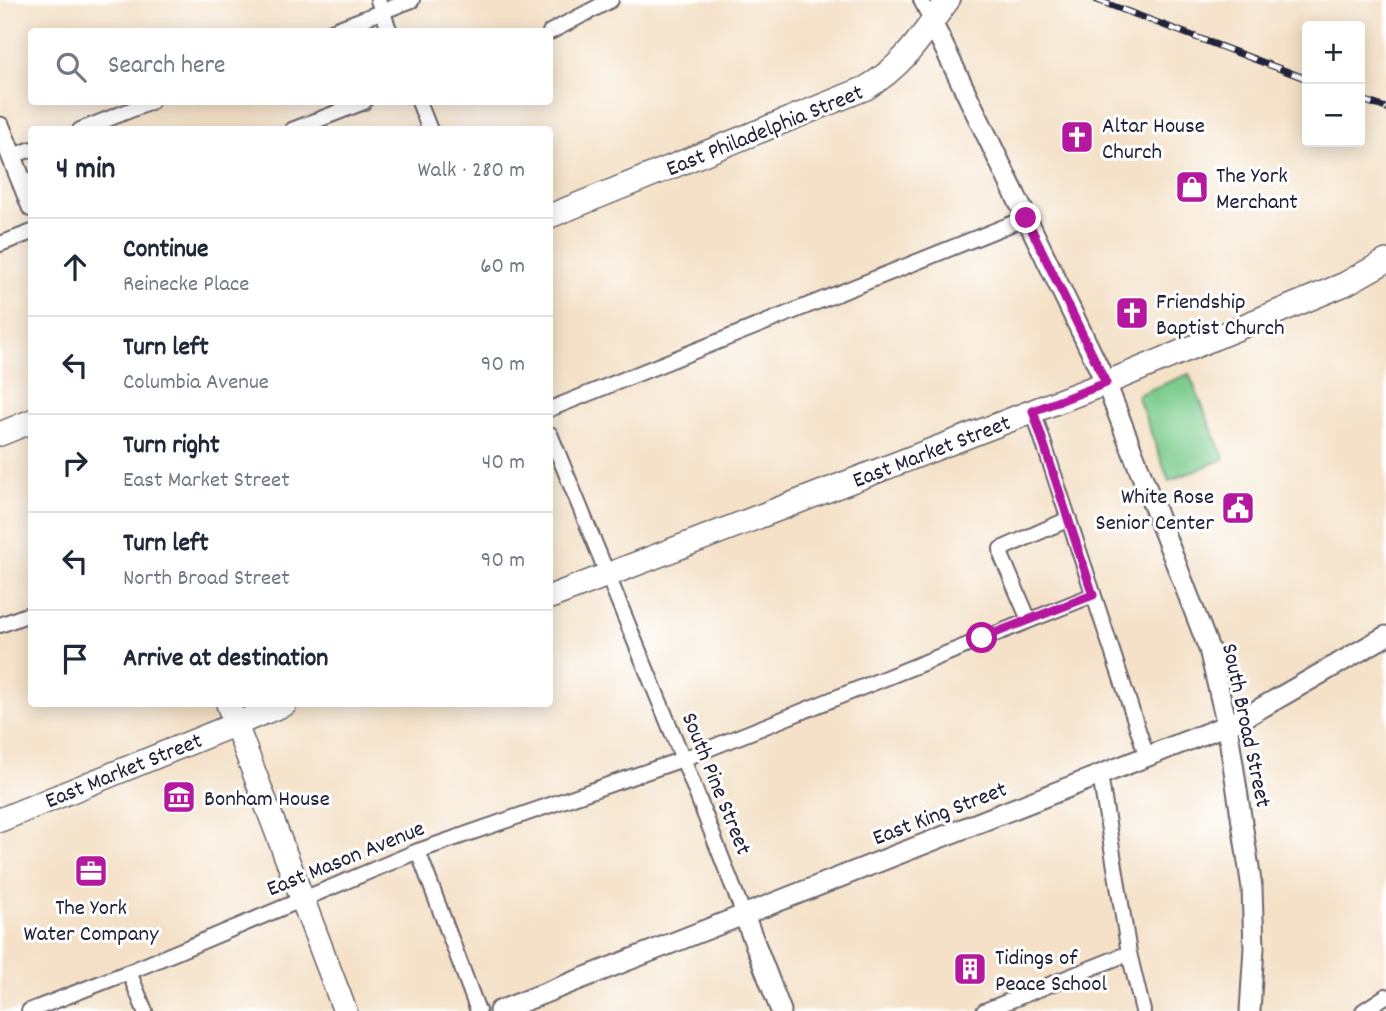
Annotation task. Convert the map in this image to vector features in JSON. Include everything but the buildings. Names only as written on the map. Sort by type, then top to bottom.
[{"type":"main road","name":"East Philadelphia Street","points":[[553,215],[866,88],[887,76],[902,62],[948,0]]},
{"type":"main road","name":"East Market Street","points":[[553,596],[1106,383],[1345,284],[1386,261]]},
{"type":"main road","points":[[0,434],[28,423]]},
{"type":"main road","name":"East Market Street","points":[[0,820],[232,713],[267,707]]},
{"type":"main road","points":[[232,713],[345,1011]]},
{"type":"street","points":[[336,28],[380,5],[412,0]]},
{"type":"street","points":[[553,30],[611,0]]},
{"type":"street","points":[[921,0],[932,22]]},
{"type":"street","points":[[380,5],[389,28]]},
{"type":"street","name":"South Broad Street","points":[[932,22],[1106,383],[1209,649],[1227,725],[1252,888],[1255,1006]]},
{"type":"street","points":[[90,126],[143,105]]},
{"type":"street","points":[[302,126],[356,105]]},
{"type":"street","points":[[420,105],[428,126]]},
{"type":"street","points":[[0,127],[28,197]]},
{"type":"street","points":[[12,156],[28,150]]},
{"type":"street","points":[[553,408],[1026,218]]},
{"type":"street","points":[[0,244],[28,234]]},
{"type":"street","points":[[1033,411],[1147,757]]},
{"type":"street","name":"South Pine Street","points":[[553,441],[683,759],[781,1011]]},
{"type":"street","points":[[1029,620],[1001,549],[1069,519]]},
{"type":"street","name":"East Mason Avenue","points":[[29,1011],[418,851],[683,759],[1093,595]]},
{"type":"street","points":[[0,625],[28,614]]},
{"type":"street","name":"East King Street","points":[[499,1011],[1227,725],[1386,636]]},
{"type":"street","points":[[1100,775],[1129,954],[1143,1011]]},
{"type":"street","points":[[418,851],[478,1011]]},
{"type":"street","points":[[984,1011],[1129,954]]},
{"type":"street","points":[[129,972],[145,1011]]},
{"type":"street","points":[[1363,1011],[1386,996]]},
{"type":"green space","points":[[1189,374],[1224,459],[1169,481],[1137,395]]},
{"type":"railway","points":[[1097,0],[1302,77]]},
{"type":"railway","points":[[1365,101],[1386,108]]},
{"type":"place","name":"Altar House Church","points":[[1077,137]]},
{"type":"place","name":"The York Merchant","points":[[1192,187]]},
{"type":"place","name":"Friendship Baptist Church","points":[[1132,313]]},
{"type":"place","name":"White Rose Senior Center","points":[[1238,508]]},
{"type":"place","name":"Bonham House","points":[[179,797]]},
{"type":"place","name":"The York Water Company","points":[[91,871]]},
{"type":"place","name":"Tidings of Peace School","points":[[970,969]]},
{"type":"route","points":[[982,638],[1093,595],[1033,411],[1106,383],[1026,218]]}]
